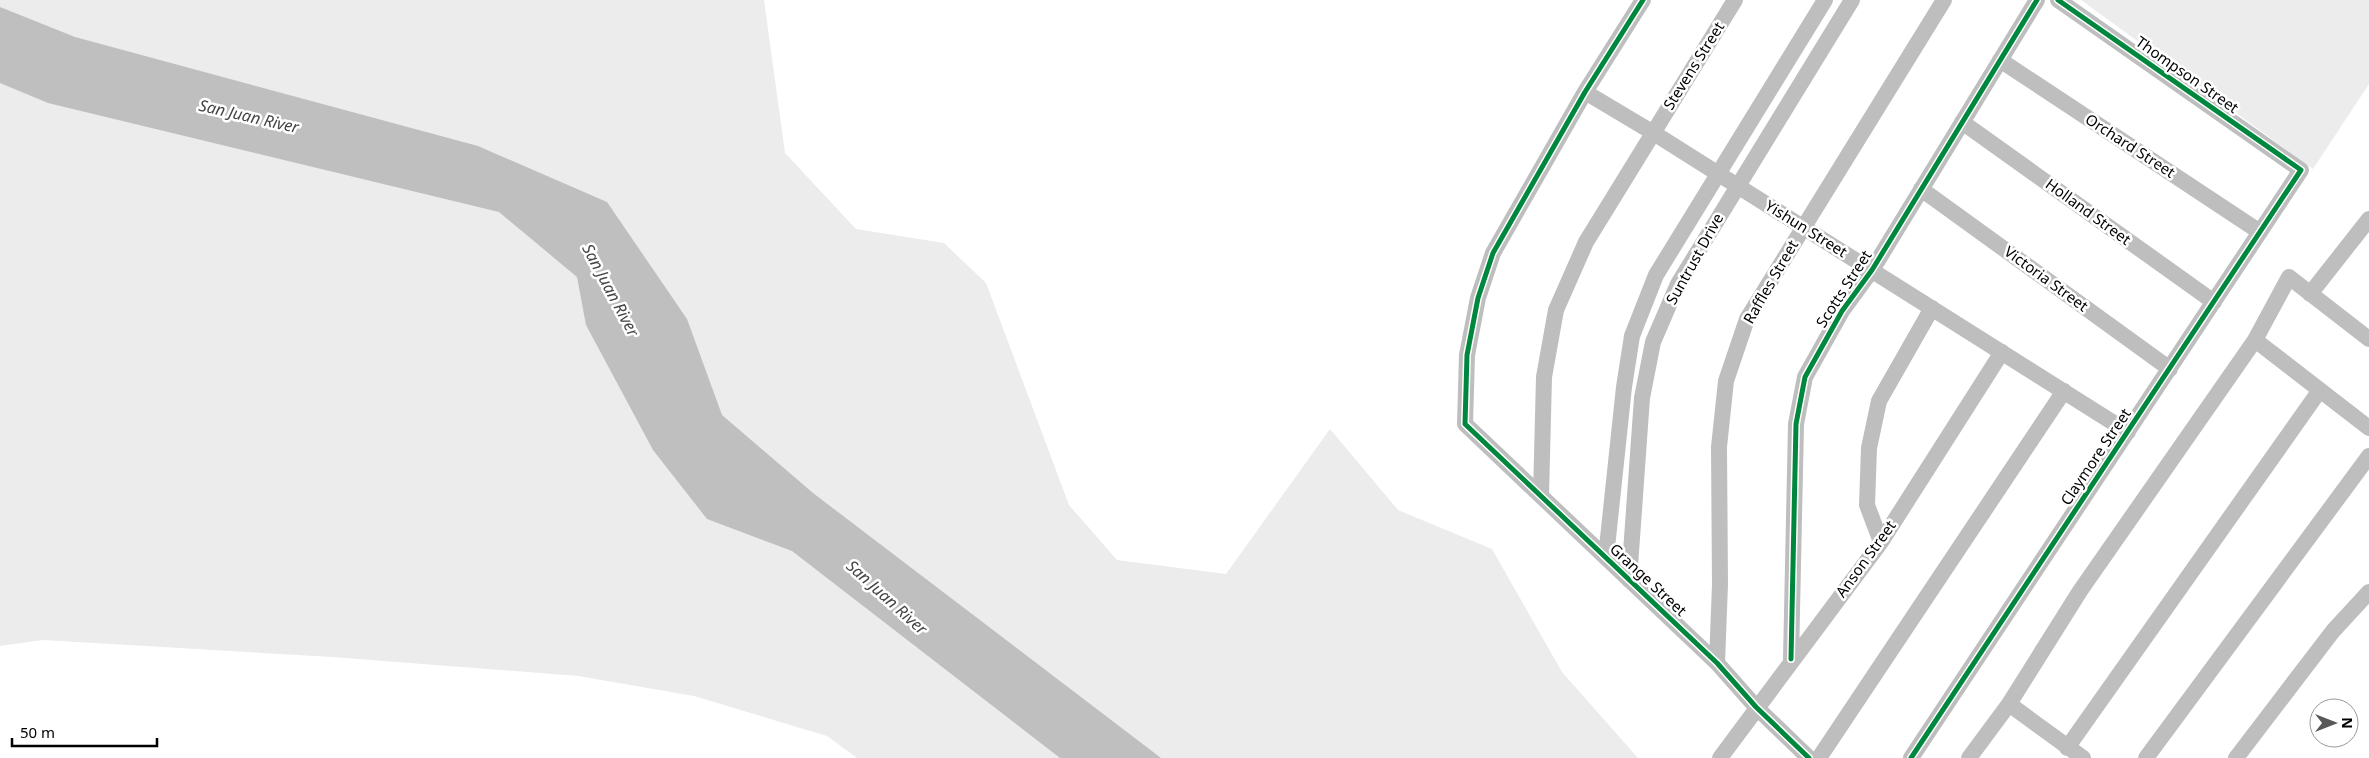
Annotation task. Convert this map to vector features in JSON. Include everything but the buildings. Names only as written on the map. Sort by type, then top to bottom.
[{"type":"street","points":[[1585,92],[1643,0]]},
{"type":"street","name":"Stevens Street","points":[[1541,496],[1544,378],[1556,310],[1586,242],[1735,0]]},
{"type":"street","name":"Suntrust Drive","points":[[1606,557],[1632,336],[1656,275],[1825,0]]},
{"type":"street","name":"Suntrust Drive","points":[[1629,580],[1642,398],[1653,342],[1678,284],[1852,0]]},
{"type":"street","name":"Raffles Street","points":[[1717,663],[1720,584],[1719,447],[1726,381],[1746,320],[1944,0]]},
{"type":"street","name":"Scotts Street","points":[[1792,660],[1796,424],[1805,376],[1842,311],[1872,270],[2037,0]]},
{"type":"street","name":"Thompson Street","points":[[2058,0],[2301,170]]},
{"type":"street","name":"Orchard Street","points":[[2000,60],[2260,232]]},
{"type":"street","name":"Yishun Street","points":[[1585,92],[1738,185],[2128,432]]},
{"type":"street","name":"Grange Street","points":[[1585,92],[1493,253],[1478,298],[1467,355],[1465,424],[1717,663],[1756,707],[1809,758]]},
{"type":"street","name":"Holland Street","points":[[1962,122],[2214,302]]},
{"type":"street","name":"Claymore Street","points":[[1911,758],[2301,170]]},
{"type":"street","name":"Victoria Street","points":[[1921,189],[2170,369]]},
{"type":"street","points":[[2310,294],[2369,219]]},
{"type":"street","points":[[1969,758],[2009,704],[2080,591],[2255,340],[2289,276],[2369,339]]},
{"type":"street","points":[[1881,542],[1867,505],[1869,448],[1878,401],[1932,308]]},
{"type":"street","points":[[2255,340],[2369,428]]},
{"type":"street","name":"Anson Street","points":[[1720,758],[1756,707],[1881,542],[2002,352]]},
{"type":"street","points":[[2067,748],[2320,390]]},
{"type":"street","points":[[1819,758],[2064,391]]},
{"type":"street","points":[[2146,758],[2369,456]]},
{"type":"street","points":[[2236,758],[2333,631],[2369,592]]},
{"type":"street","points":[[2009,704],[2067,748],[2084,758]]},
{"type":"shaded area","points":[[0,0],[764,0],[785,153],[856,229],[944,243],[986,283],[1069,505],[1117,560],[1226,574],[1330,429],[1398,510],[1492,549],[1562,672],[1638,758],[857,758],[827,736],[694,696],[578,676],[332,657],[43,640],[0,646]]},
{"type":"shaded area","points":[[2081,0],[2369,0],[2369,84],[2313,169]]},
{"type":"water","name":"San Juan River","points":[[0,7],[75,37],[478,146],[607,202],[687,319],[722,415],[813,493],[1161,758],[1060,758],[792,551],[707,519],[653,450],[586,325],[577,277],[499,212],[48,103],[0,83]]},
{"type":"cycle path","points":[[1643,0],[1585,92],[1493,253],[1478,298],[1467,355],[1465,424],[1717,663],[1756,707],[1809,758]]},
{"type":"cycle path","points":[[1791,659],[1796,424],[1805,377],[1842,311],[1872,270],[2037,0]]},
{"type":"cycle path","points":[[1911,758],[2301,170],[2058,0]]}]
